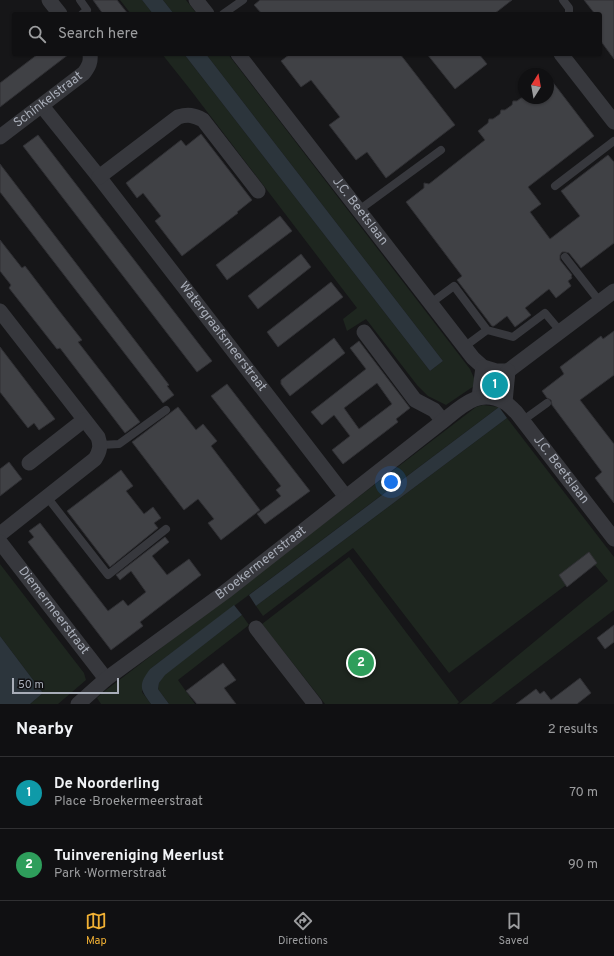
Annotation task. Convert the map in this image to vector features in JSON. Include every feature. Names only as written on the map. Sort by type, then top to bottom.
[{"type":"street","points":[[49,0],[58,12]]},
{"type":"street","points":[[196,0],[205,12]]},
{"type":"street","name":"Schinkelstraat","points":[[0,137],[84,72],[89,66],[90,56]]},
{"type":"street","name":"J.C. Beetslaan","points":[[244,56],[359,210],[464,347],[482,367]]},
{"type":"street","points":[[563,56],[614,122]]},
{"type":"street","name":"Watergraafsmeerstraat","points":[[42,106],[99,177],[346,496]]},
{"type":"street","points":[[99,177],[178,117],[186,115],[195,116],[203,120],[258,191]]},
{"type":"street","points":[[508,371],[505,402],[493,398],[479,397],[482,367],[496,371],[508,371],[614,291]]},
{"type":"street","points":[[0,311],[98,437],[101,445],[100,452],[95,459],[0,534]]},
{"type":"street","points":[[364,332],[415,400],[434,410],[443,420]]},
{"type":"street","name":"Broekermeerstraat","points":[[78,704],[106,679],[225,592],[443,420],[468,401],[479,397]]},
{"type":"street","name":"J.C. Beetslaan","points":[[505,402],[522,421],[614,539]]},
{"type":"street","points":[[29,463],[84,420]]},
{"type":"street","name":"Diemermeerstraat","points":[[0,542],[106,679]]},
{"type":"street","points":[[256,628],[315,704]]},
{"type":"lane","points":[[80,0],[87,10],[84,12]]},
{"type":"lane","points":[[226,12],[243,0]]},
{"type":"lane","points":[[563,0],[569,8],[569,12]]},
{"type":"lane","points":[[555,186],[614,140]]},
{"type":"lane","points":[[359,210],[441,150]]},
{"type":"lane","points":[[565,257],[600,302]]},
{"type":"lane","points":[[431,303],[454,286],[487,330],[513,337],[545,313],[561,332]]},
{"type":"lane","points":[[464,347],[487,330]]},
{"type":"lane","points":[[522,421],[547,403]]},
{"type":"lane","points":[[101,445],[119,444],[166,410]]},
{"type":"lane","points":[[47,497],[108,575],[166,529]]},
{"type":"shaded area","points":[[120,0],[142,0],[151,12],[129,12]]},
{"type":"shaded area","points":[[142,0],[163,0],[172,12],[151,12]]},
{"type":"shaded area","points":[[163,0],[186,0],[195,12],[172,12]]},
{"type":"shaded area","points":[[164,56],[186,56],[430,371],[443,361],[208,56],[230,56],[470,369],[474,378],[474,386],[446,405],[428,396],[417,385],[366,319],[347,331],[343,319],[357,308]]},
{"type":"shaded area","points":[[186,56],[208,56],[443,361],[430,371]]},
{"type":"shaded area","points":[[483,405],[499,407],[150,669],[142,692],[151,704],[101,704],[97,698],[101,694],[476,407]]},
{"type":"shaded area","points":[[499,407],[507,418],[256,606],[249,595]]},
{"type":"shaded area","points":[[507,418],[614,557],[614,610],[491,704],[459,704],[608,581],[594,564],[449,673],[353,548],[263,616],[256,606]]},
{"type":"shaded area","points":[[349,557],[459,702],[457,704],[325,704],[262,624]]},
{"type":"shaded area","points":[[0,564],[84,673],[86,680],[58,704],[30,704],[43,693],[0,636]]},
{"type":"shaded area","points":[[234,605],[242,615],[165,675],[159,683],[158,689],[169,704],[151,704],[142,687],[142,683],[150,669]]},
{"type":"shaded area","points":[[242,615],[249,625],[178,680],[195,704],[169,704],[158,689],[159,683],[164,675]]},
{"type":"shaded area","points":[[0,636],[43,693],[30,704],[0,704]]},
{"type":"building","points":[[93,0],[117,0],[126,12],[102,12]]},
{"type":"building","points":[[260,0],[512,0],[497,12],[260,12],[254,5]]},
{"type":"building","points":[[584,0],[614,0],[614,59],[602,43],[602,12],[593,12]]},
{"type":"building","points":[[35,56],[66,56],[0,107],[0,83]]},
{"type":"building","points":[[287,56],[402,56],[455,125],[386,178],[367,152],[356,160],[329,125],[340,117],[311,80],[301,87],[281,61]]},
{"type":"building","points":[[429,56],[481,56],[487,64],[455,89]]},
{"type":"building","points":[[554,84],[594,136],[528,187],[541,204],[530,212],[550,239],[580,216],[561,191],[608,155],[614,162],[614,243],[581,268],[569,253],[562,252],[560,255],[560,260],[572,275],[572,278],[568,281],[571,286],[556,298],[549,289],[525,308],[531,315],[515,327],[507,316],[492,326],[457,280],[462,276],[406,202],[424,188],[424,183],[429,184],[485,140],[478,131],[488,123],[489,119],[493,119],[500,114],[501,110],[505,110],[512,105],[513,101],[518,100],[518,104],[554,104]]},
{"type":"building","points":[[201,134],[252,200],[237,212],[238,213],[182,256],[155,221],[161,216],[143,193],[137,198],[126,183],[181,140],[186,146]]},
{"type":"building","points":[[38,135],[212,361],[197,372],[23,146]]},
{"type":"building","points":[[0,164],[169,385],[167,386],[174,395],[163,403],[0,192]]},
{"type":"building","points":[[280,216],[292,231],[227,280],[216,265]]},
{"type":"building","points":[[0,240],[22,268],[25,266],[82,340],[78,342],[140,422],[125,433],[60,348],[57,349],[9,288],[11,285],[0,271]]},
{"type":"building","points":[[301,254],[311,267],[258,309],[248,296]]},
{"type":"building","points":[[331,282],[343,297],[278,347],[267,332]]},
{"type":"building","points":[[614,331],[614,375],[580,400],[614,444],[614,503],[595,478],[602,472],[552,405],[551,400],[547,398],[542,391],[564,374],[560,367],[601,336],[603,339]]},
{"type":"building","points":[[334,338],[345,353],[290,396],[281,384],[281,380]]},
{"type":"building","points":[[359,341],[410,408],[396,419],[398,422],[343,464],[332,450],[350,436],[334,415],[322,425],[311,412],[366,369],[350,348]],"holes":[[[377,383],[392,404],[359,429],[344,408]]]},
{"type":"building","points":[[0,347],[55,419],[39,430],[34,423],[28,428],[0,392]]},
{"type":"building","points":[[227,384],[310,491],[265,524],[257,514],[281,496],[276,490],[281,486],[211,396]]},
{"type":"building","points":[[178,407],[196,430],[203,424],[217,441],[211,446],[260,510],[221,540],[208,523],[214,519],[198,499],[184,510],[132,442]]},
{"type":"building","points":[[9,462],[22,479],[0,496],[0,469]]},
{"type":"building","points":[[121,470],[133,486],[126,491],[144,514],[153,507],[161,518],[154,523],[158,528],[110,567],[67,511]]},
{"type":"building","points":[[40,523],[108,611],[123,600],[128,606],[146,592],[131,571],[120,580],[116,575],[165,537],[169,542],[152,556],[167,575],[189,559],[201,575],[140,622],[143,626],[111,650],[28,542],[34,537],[29,531]]},
{"type":"building","points":[[589,552],[597,563],[567,587],[559,575]]},
{"type":"building","points":[[614,625],[614,642],[605,649],[597,638]]},
{"type":"building","points":[[223,663],[236,680],[224,688],[236,704],[197,704],[186,691]]},
{"type":"building","points":[[580,678],[591,693],[577,704],[516,704],[536,689],[540,694],[544,691],[551,700]]},
{"type":"place","name":"De Noorderling","points":[[495,385]]},
{"type":"place","name":"Tuinvereniging Meerlust","points":[[361,663]]}]
